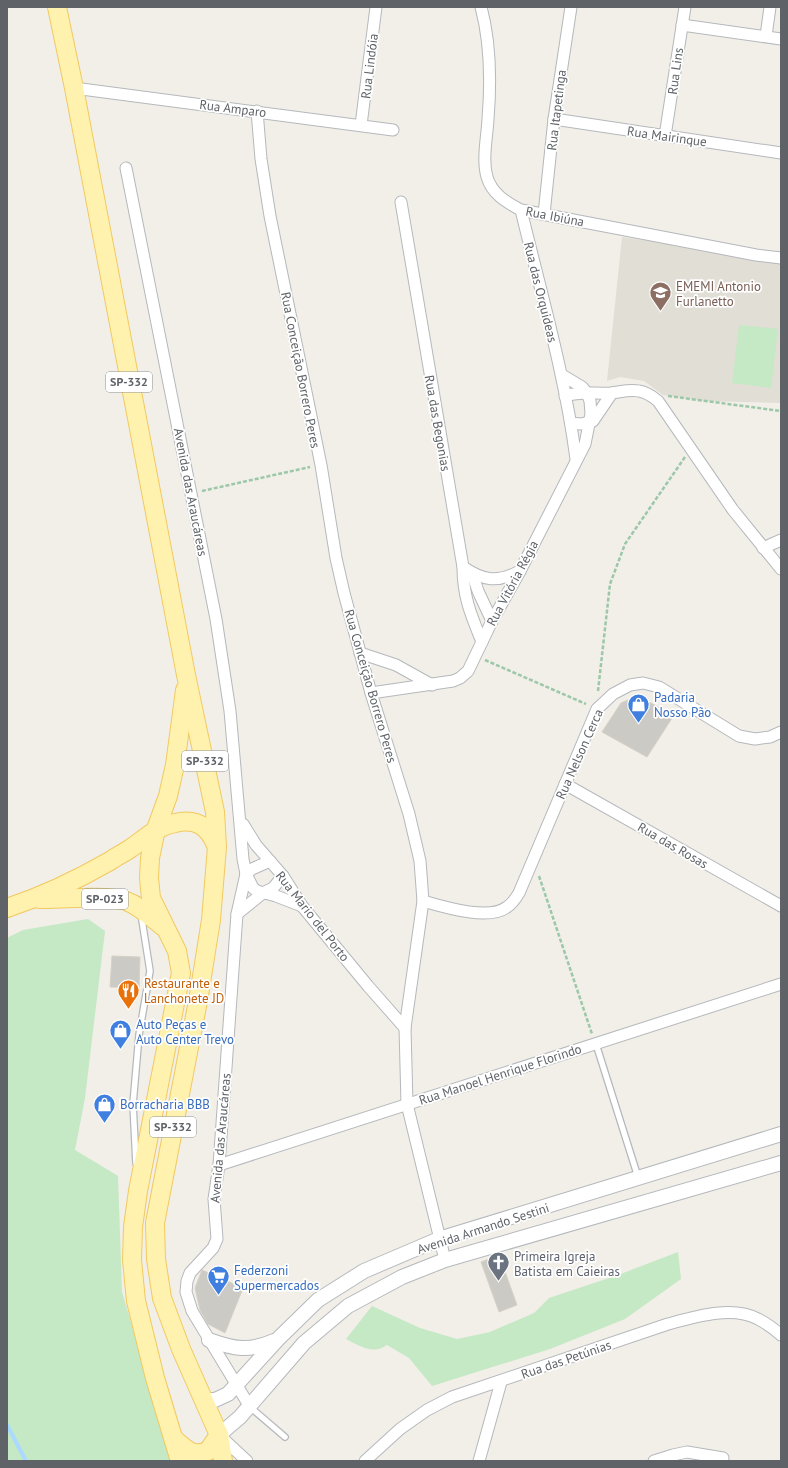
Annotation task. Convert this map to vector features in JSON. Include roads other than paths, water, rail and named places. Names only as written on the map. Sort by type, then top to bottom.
[{"type":"main road","name":"SP-332","points":[[57,7],[74,88],[186,675],[215,812],[217,847],[211,920],[155,1223],[156,1258],[162,1298],[181,1349],[219,1435],[223,1461]]},
{"type":"main road","name":"SP-332","points":[[180,1461],[155,1378],[136,1301],[132,1260],[133,1227],[138,1191],[181,973],[177,951],[151,898],[149,878],[150,858],[156,829],[168,796],[175,765],[186,675]]},
{"type":"main road","points":[[97,868],[124,846],[138,830],[159,797],[175,765]]},
{"type":"main road","points":[[156,829],[176,822],[186,821],[195,823],[204,826],[212,834],[217,847]]},
{"type":"main road","name":"SP-023","points":[[7,908],[34,899],[97,868],[131,848],[156,829]]},
{"type":"main road","name":"SP-023","points":[[34,899],[113,899],[126,901],[140,908],[166,929]]},
{"type":"main road","points":[[173,1438],[189,1451],[196,1454],[208,1451],[219,1435]]},
{"type":"street","name":"Rua Lindóia","points":[[361,125],[376,7]]},
{"type":"street","name":"Rua Ibiúna","points":[[481,7],[485,21],[490,78],[485,154],[487,177],[494,192],[506,202],[521,210],[781,258]]},
{"type":"street","name":"Rua Itapetinga","points":[[544,214],[554,119],[571,7]]},
{"type":"street","name":"Rua Lins","points":[[665,136],[685,7]]},
{"type":"street","points":[[766,36],[770,7]]},
{"type":"street","points":[[682,25],[781,39]]},
{"type":"street","name":"Rua Amparo","points":[[74,88],[393,130]]},
{"type":"street","name":"Rua Conceição Borrero Peres","points":[[257,111],[261,159],[270,216],[321,465],[336,558],[360,653],[409,814],[420,860],[423,901],[405,1028],[407,1104],[445,1260]]},
{"type":"street","name":"Rua Mairinque","points":[[554,119],[781,153]]},
{"type":"street","name":"Avenida das Araucáreas","points":[[126,168],[216,619],[230,711],[243,859],[246,874],[237,914],[219,1164],[214,1199],[217,1239],[213,1248],[190,1273],[187,1281],[186,1292],[192,1311],[250,1407]]},
{"type":"street","name":"Rua das Begonias","points":[[401,202],[467,570],[492,621]]},
{"type":"street","name":"Rua das Orquideas","points":[[521,210],[562,375],[565,396]]},
{"type":"street","points":[[562,375],[573,381],[587,393]]},
{"type":"street","points":[[576,459],[571,423],[565,396],[580,392],[612,393],[625,390],[638,390],[647,393],[658,401],[733,510],[781,569]]},
{"type":"street","name":"Rua Vitória Régia","points":[[371,692],[453,682],[468,671],[492,621],[520,571],[585,444],[590,422],[591,405],[587,393]]},
{"type":"street","name":"Rua Vitória Régia","points":[[590,422],[593,421],[612,393]]},
{"type":"street","points":[[571,423],[581,424],[590,422]]},
{"type":"street","points":[[763,548],[781,540]]},
{"type":"street","points":[[467,570],[490,580],[500,580],[520,571]]},
{"type":"street","name":"Rua das Begonias","points":[[467,570],[463,585],[466,600],[482,642]]},
{"type":"street","points":[[360,653],[396,665],[432,685]]},
{"type":"street","name":"Rua Nelson Cerca","points":[[423,901],[449,908],[486,914],[501,911],[508,907],[520,893],[596,709],[613,694],[630,685],[643,683],[658,687],[739,736],[755,739],[770,737],[781,732]]},
{"type":"street","name":"Rua das Rosas","points":[[565,784],[781,906]]},
{"type":"street","name":"Rua Mario del Porto","points":[[240,819],[252,839],[283,876],[302,906],[405,1028]]},
{"type":"street","points":[[270,861],[252,869],[246,874],[253,888],[263,893],[276,896],[302,906]]},
{"type":"street","points":[[237,914],[263,893],[273,888],[283,876]]},
{"type":"street","name":"Rua Manoel Henrique Florindo","points":[[219,1164],[596,1044],[780,983]]},
{"type":"street","name":"Avenida Armando Sestini","points":[[203,1400],[215,1400],[228,1394],[278,1339],[318,1300],[364,1271],[439,1239],[781,1134]]},
{"type":"street","name":"Avenida Armando Sestini","points":[[219,1435],[250,1407],[304,1344],[348,1306],[402,1277],[445,1260],[781,1163]]},
{"type":"street","name":"Rua das Petúnias","points":[[365,1461],[400,1430],[427,1410],[452,1397],[501,1382],[668,1324],[700,1315],[723,1312],[739,1313],[758,1318],[781,1335]]},
{"type":"street","points":[[209,1340],[221,1345],[238,1348],[253,1348],[278,1339]]},
{"type":"street","points":[[479,1461],[501,1382]]},
{"type":"street","points":[[219,1435],[247,1461]]},
{"type":"street","points":[[654,1461],[687,1452],[723,1458]]},
{"type":"lane","points":[[138,1191],[133,1104],[139,1035],[150,971],[140,908]]},
{"type":"lane","points":[[596,1044],[638,1178]]},
{"type":"lane","points":[[250,1407],[286,1437]]},
{"type":"waterway","points":[[7,1425],[26,1461]]},
{"type":"place","name":"EMEMI Antonio Furlanetto","points":[[660,312]]},
{"type":"place","name":"Padaria Nosso Pão","points":[[638,724]]},
{"type":"place","name":"Restaurante e Lanchonete JD","points":[[128,1010]]},
{"type":"place","name":"Auto Peças e Auto Center Trevo","points":[[121,1050]]},
{"type":"place","name":"Borracharia BBB","points":[[104,1124]]},
{"type":"place","name":"Primeira Igreja Batista em Caieiras","points":[[499,1282]]},
{"type":"place","name":"Federzoni Supermercados","points":[[218,1296]]}]
